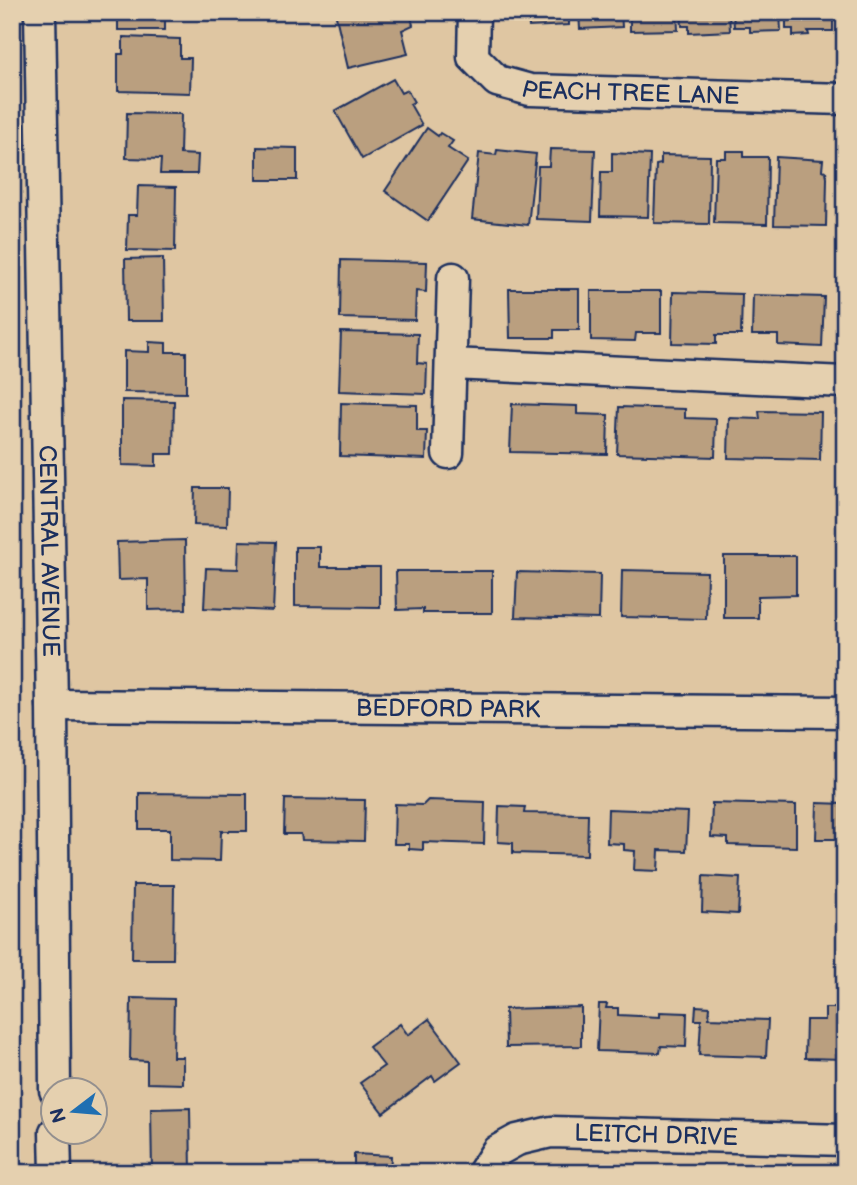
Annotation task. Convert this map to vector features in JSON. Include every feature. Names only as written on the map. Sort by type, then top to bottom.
[{"type":"street","name":"CENTRAL AVENUE","points":[[40,12],[55,1076]]},
{"type":"street","name":"PEACH TREE LANE","points":[[474,12],[472,57],[497,81],[530,90],[845,99]]},
{"type":"street","points":[[448,453],[453,278]]},
{"type":"street","points":[[451,364],[845,382]]},
{"type":"street","name":"BEDFORD PARK","points":[[51,705],[845,712]]},
{"type":"street","name":"LEITCH DRIVE","points":[[483,1173],[497,1151],[517,1140],[551,1132],[845,1140]]},
{"type":"street","points":[[55,1146],[55,1173]]},
{"type":"building","points":[[118,12],[165,12],[165,30],[118,30]]},
{"type":"building","points":[[335,12],[410,13],[413,25],[402,30],[408,54],[348,68]]},
{"type":"building","points":[[528,12],[569,12],[569,25],[529,27]]},
{"type":"building","points":[[579,12],[621,12],[622,27],[580,29]]},
{"type":"building","points":[[630,12],[677,12],[678,30],[630,31]]},
{"type":"building","points":[[681,12],[729,12],[730,31],[689,33],[689,26],[682,26]]},
{"type":"building","points":[[733,12],[780,12],[781,31],[750,32],[750,27],[734,27]]},
{"type":"building","points":[[786,12],[833,12],[833,31],[808,31],[809,35],[793,36],[793,29],[786,29]]},
{"type":"building","points":[[123,37],[180,39],[180,58],[191,58],[190,93],[118,91],[118,54],[123,54]]},
{"type":"building","points":[[393,79],[401,93],[407,90],[414,102],[410,104],[422,125],[362,159],[335,111]]},
{"type":"building","points":[[127,113],[181,114],[180,154],[198,155],[197,174],[160,174],[161,159],[126,158]]},
{"type":"building","points":[[427,128],[438,136],[440,133],[453,141],[448,148],[468,161],[428,221],[385,191]]},
{"type":"building","points":[[257,147],[297,148],[297,180],[257,180]]},
{"type":"building","points":[[550,149],[595,150],[592,221],[536,219],[538,166],[549,166]]},
{"type":"building","points":[[497,150],[536,154],[528,225],[472,219],[479,153],[496,155]]},
{"type":"building","points":[[726,151],[744,151],[744,157],[768,157],[767,224],[714,223],[716,158],[726,158]]},
{"type":"building","points":[[612,153],[650,155],[648,217],[600,216],[601,172],[612,172]]},
{"type":"building","points":[[661,155],[710,156],[709,224],[654,223],[656,165],[661,164]]},
{"type":"building","points":[[776,157],[823,160],[822,170],[826,171],[827,178],[826,226],[774,225]]},
{"type":"building","points":[[138,186],[176,187],[175,251],[127,250],[128,215],[137,215]]},
{"type":"building","points":[[163,258],[164,321],[126,321],[125,259]]},
{"type":"building","points":[[341,260],[427,262],[426,292],[416,291],[415,320],[340,318]]},
{"type":"building","points":[[509,289],[579,289],[579,330],[554,330],[554,338],[510,338]]},
{"type":"building","points":[[591,291],[661,291],[661,333],[636,333],[635,341],[591,340]]},
{"type":"building","points":[[673,292],[742,294],[741,335],[716,335],[716,344],[672,343]]},
{"type":"building","points":[[753,295],[824,297],[822,347],[778,345],[778,335],[752,335]]},
{"type":"building","points":[[341,332],[418,334],[417,363],[427,364],[426,394],[339,391]]},
{"type":"building","points":[[149,342],[166,343],[166,352],[186,352],[186,393],[124,392],[124,351],[149,352]]},
{"type":"building","points":[[122,400],[174,401],[173,454],[156,454],[156,466],[122,465]]},
{"type":"building","points":[[341,403],[417,405],[417,431],[427,431],[426,459],[340,456]]},
{"type":"building","points":[[512,404],[577,406],[577,414],[608,415],[607,454],[510,452]]},
{"type":"building","points":[[619,407],[685,409],[685,418],[716,419],[715,457],[617,454]]},
{"type":"building","points":[[759,411],[821,412],[820,460],[728,458],[729,418],[760,419]]},
{"type":"building","points":[[195,488],[228,488],[227,526],[194,525]]},
{"type":"building","points":[[185,540],[186,609],[148,610],[148,579],[118,580],[117,542]]},
{"type":"building","points":[[239,541],[276,542],[273,611],[204,608],[206,568],[238,569]]},
{"type":"building","points":[[295,547],[320,547],[320,567],[380,567],[380,607],[295,606]]},
{"type":"building","points":[[724,556],[796,556],[796,595],[758,596],[758,618],[724,618]]},
{"type":"building","points":[[622,570],[707,572],[706,619],[621,617]]},
{"type":"building","points":[[396,571],[492,571],[492,613],[423,613],[423,609],[397,610]]},
{"type":"building","points":[[517,572],[600,574],[599,619],[515,617]]},
{"type":"building","points":[[139,793],[247,794],[247,831],[221,831],[220,861],[170,860],[170,829],[139,829]]},
{"type":"building","points":[[285,799],[365,800],[364,841],[302,840],[301,834],[284,834]]},
{"type":"building","points":[[428,800],[485,802],[484,844],[423,842],[423,850],[409,849],[409,844],[394,844],[395,804],[423,805]]},
{"type":"building","points":[[712,803],[796,805],[796,847],[728,845],[728,838],[711,837]]},
{"type":"building","points":[[817,803],[845,804],[845,839],[816,839]]},
{"type":"building","points":[[499,806],[525,807],[524,813],[588,814],[587,855],[513,853],[513,843],[498,842]]},
{"type":"building","points":[[608,809],[688,812],[686,851],[659,850],[658,871],[634,870],[635,851],[624,850],[624,844],[607,843]]},
{"type":"building","points":[[703,876],[740,878],[738,914],[702,912]]},
{"type":"building","points":[[133,885],[174,885],[173,959],[132,959]]},
{"type":"building","points":[[131,998],[174,999],[173,1057],[183,1057],[183,1084],[147,1083],[147,1061],[130,1060]]},
{"type":"building","points":[[599,1004],[607,1004],[606,1008],[618,1008],[618,1015],[660,1017],[660,1012],[687,1013],[686,1047],[661,1046],[660,1053],[597,1051]]},
{"type":"building","points":[[696,1006],[710,1007],[709,1018],[768,1020],[766,1057],[699,1055],[701,1020],[695,1020]]},
{"type":"building","points":[[581,1007],[581,1046],[506,1047],[505,1009]]},
{"type":"building","points":[[825,1008],[845,1008],[845,1059],[805,1058],[806,1020],[825,1020]]},
{"type":"building","points":[[429,1019],[461,1062],[435,1081],[432,1076],[383,1113],[360,1083],[384,1066],[369,1047],[400,1024],[408,1035]]},
{"type":"building","points":[[190,1108],[191,1173],[152,1173],[151,1109]]},
{"type":"building","points":[[354,1154],[391,1156],[390,1173],[354,1173]]}]
